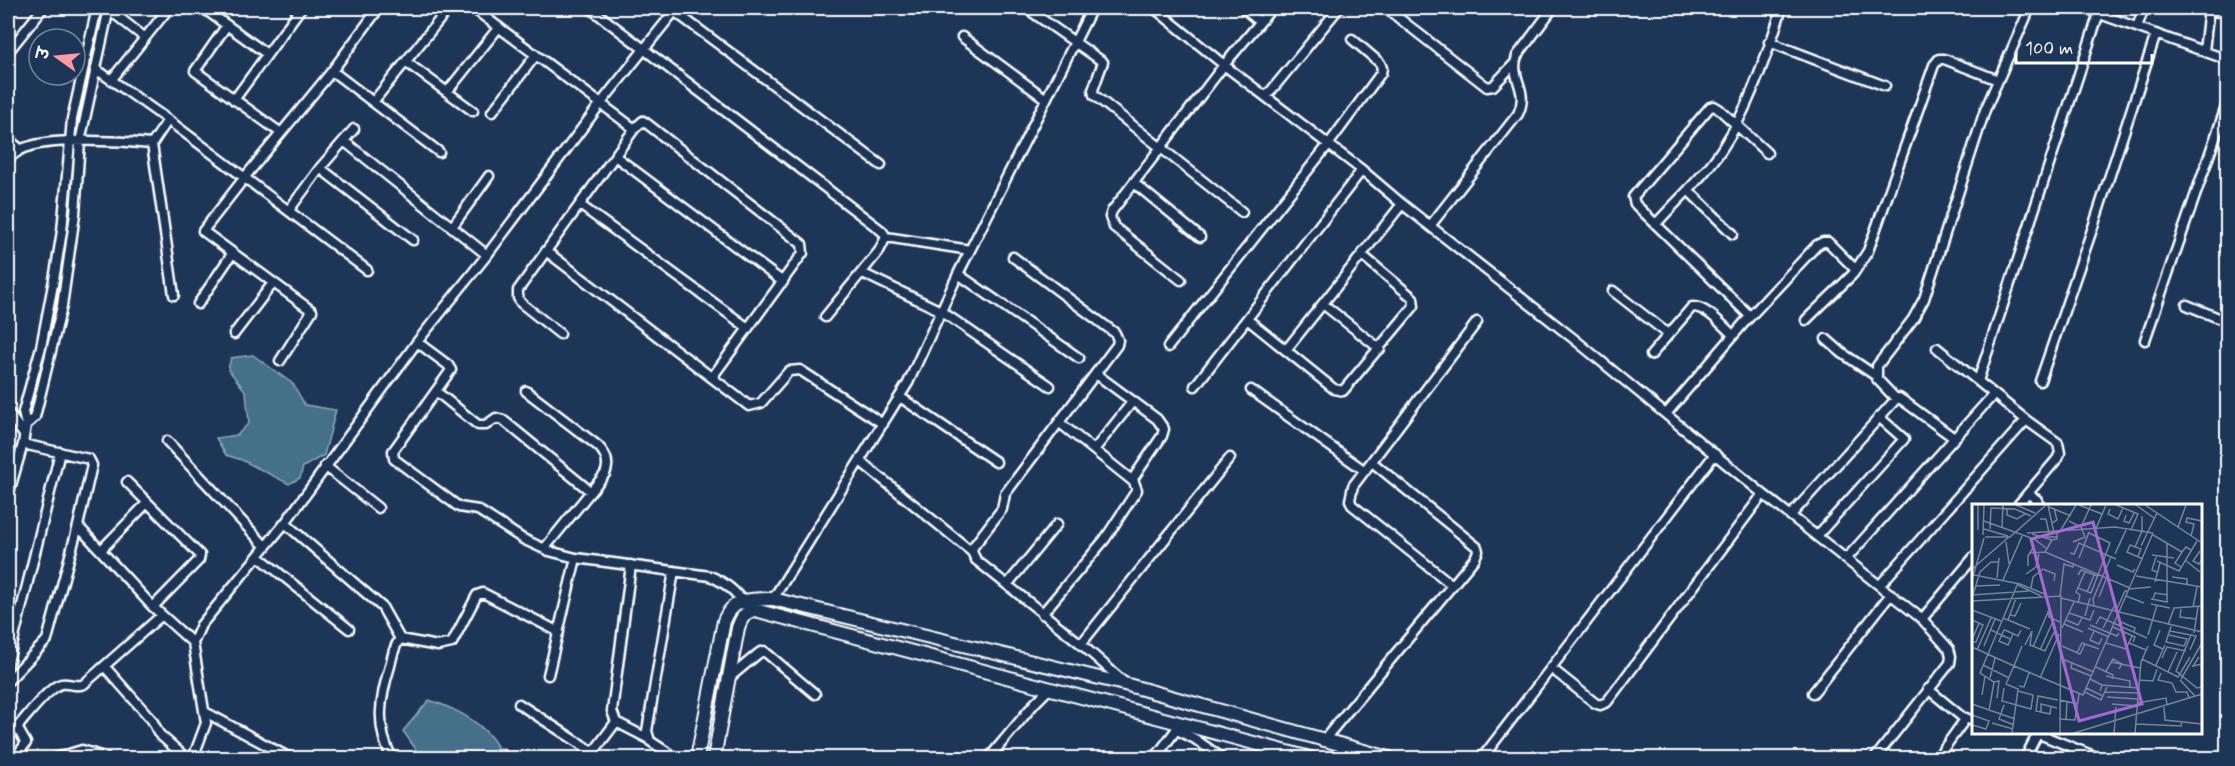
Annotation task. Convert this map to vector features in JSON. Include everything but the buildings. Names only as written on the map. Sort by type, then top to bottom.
[{"type":"main road","points":[[714,759],[740,622],[747,599],[773,599],[1128,685],[1389,759]]},
{"type":"main road","points":[[697,758],[724,621],[731,608],[746,606],[1154,716],[1179,727],[1310,759]]},
{"type":"main road","points":[[1154,716],[1159,694]]},
{"type":"street","points":[[8,52],[43,8]]},
{"type":"street","points":[[8,495],[10,478],[26,425],[23,412],[41,347],[62,231],[68,142],[97,8]]},
{"type":"street","points":[[26,425],[35,417],[56,336],[75,214],[80,142],[108,8],[144,37]]},
{"type":"street","points":[[112,79],[170,8]]},
{"type":"street","points":[[203,8],[267,54]]},
{"type":"street","points":[[280,361],[312,311],[203,231],[244,177],[332,71],[379,8]]},
{"type":"street","points":[[373,102],[449,8]]},
{"type":"street","points":[[473,8],[635,128]]},
{"type":"street","points":[[590,8],[882,231],[886,237],[970,250]]},
{"type":"street","points":[[1026,8],[1103,62],[1093,90],[1094,95],[1242,212]]},
{"type":"street","points":[[773,599],[900,397],[958,274],[1092,8]]},
{"type":"street","points":[[1154,8],[1224,65],[1362,170],[1763,494],[1922,619],[1949,649],[1950,663],[1875,759]]},
{"type":"street","points":[[1242,8],[1260,22]]},
{"type":"street","points":[[1181,280],[1114,227],[1110,217],[1112,211],[1224,65],[1272,8]]},
{"type":"street","points":[[1266,97],[1340,8]]},
{"type":"street","points":[[1386,8],[1487,87],[1493,86],[1514,64],[1517,56],[1551,8]]},
{"type":"street","points":[[1656,224],[1725,145],[1737,125],[1782,8]]},
{"type":"street","points":[[1954,438],[1905,402],[1899,398],[1896,399],[1880,385],[1876,376],[1877,366],[1913,319],[1924,299],[1974,141],[2030,8]]},
{"type":"street","points":[[2083,8],[2228,60]]},
{"type":"street","points":[[2137,27],[2144,8]]},
{"type":"street","points":[[234,100],[297,9]]},
{"type":"street","points":[[193,759],[204,731],[205,712],[194,643],[201,625],[285,523],[417,342],[676,9],[881,165]]},
{"type":"street","points":[[2204,51],[2209,9],[2228,14]]},
{"type":"street","points":[[1978,381],[2099,13]]},
{"type":"street","points":[[227,25],[195,71],[281,133]]},
{"type":"street","points":[[447,92],[499,27]]},
{"type":"street","points":[[2040,381],[2156,34]]},
{"type":"street","points":[[962,37],[1046,99]]},
{"type":"street","points":[[1168,347],[1328,145],[1381,74],[1382,68],[1376,59],[1352,39]]},
{"type":"street","points":[[1769,42],[1885,86]]},
{"type":"street","points":[[492,112],[536,55]]},
{"type":"street","points":[[1806,320],[1856,270],[1868,251],[1934,65],[1939,59],[1944,59],[1998,80]]},
{"type":"street","points":[[405,62],[473,111]]},
{"type":"street","points":[[1430,226],[1518,114],[1523,98],[1514,64]]},
{"type":"street","points":[[96,69],[168,120],[367,270]]},
{"type":"street","points":[[332,71],[439,152]]},
{"type":"street","points":[[2145,340],[2228,101]]},
{"type":"street","points":[[1750,316],[1635,204],[1633,197],[1710,106],[1719,109],[1767,153]]},
{"type":"street","points":[[168,120],[152,144],[174,296]]},
{"type":"street","points":[[560,334],[521,303],[517,294],[518,290],[635,128],[641,122],[646,123],[798,240],[804,249],[783,282],[713,376]]},
{"type":"street","points":[[289,210],[320,168],[354,129]]},
{"type":"street","points":[[8,138],[20,149]]},
{"type":"street","points":[[344,141],[486,255]]},
{"type":"street","points":[[8,160],[20,149],[33,145],[68,142],[152,144]]},
{"type":"street","points":[[615,156],[783,282]]},
{"type":"street","points":[[320,168],[413,240]]},
{"type":"street","points":[[1196,386],[1362,170]]},
{"type":"street","points":[[452,227],[489,176]]},
{"type":"street","points":[[1134,183],[1200,237]]},
{"type":"street","points":[[1688,190],[1733,234]]},
{"type":"street","points":[[1286,350],[1402,204]]},
{"type":"street","points":[[580,205],[748,328]]},
{"type":"street","points":[[825,316],[883,246],[886,237]]},
{"type":"street","points":[[1666,414],[1750,316],[1823,242],[1832,245],[1856,270]]},
{"type":"street","points":[[546,251],[713,376],[745,403],[755,406],[761,403],[789,371],[800,370],[884,424]]},
{"type":"street","points":[[198,304],[232,254]]},
{"type":"street","points":[[1247,319],[1334,389],[1343,392],[1413,310],[1413,298],[1362,255]]},
{"type":"street","points":[[972,552],[973,547],[1002,509],[1005,494],[1117,345],[1118,336],[1013,257]]},
{"type":"street","points":[[862,273],[941,311],[1050,386]]},
{"type":"street","points":[[958,274],[1079,358]]},
{"type":"street","points":[[234,334],[273,283]]},
{"type":"street","points":[[1613,291],[1668,334]]},
{"type":"street","points":[[1323,304],[1380,349]]},
{"type":"street","points":[[2187,305],[2228,322]]},
{"type":"street","points":[[1651,355],[1692,307],[1703,309],[1733,335]]},
{"type":"street","points":[[1452,584],[1352,505],[1350,494],[1353,486],[1477,321]]},
{"type":"street","points":[[1826,339],[1876,376]]},
{"type":"street","points":[[417,342],[450,368],[450,373],[393,451],[394,459],[459,507],[478,510],[523,539],[544,549],[576,558],[710,576],[724,582],[735,591],[746,606]]},
{"type":"street","points":[[1937,348],[2061,447],[2057,459],[2019,504]]},
{"type":"street","points":[[1096,374],[1161,423],[1164,429],[1162,436],[1132,480]]},
{"type":"street","points":[[1251,390],[1365,471]]},
{"type":"street","points":[[526,391],[603,451],[606,457],[607,469],[544,549]]},
{"type":"street","points":[[437,392],[478,425],[486,425],[496,418],[503,420],[590,491]]},
{"type":"street","points":[[1846,559],[1994,394]]},
{"type":"street","points":[[900,397],[996,462]]},
{"type":"street","points":[[1791,515],[1896,399]]},
{"type":"street","points":[[1094,450],[1133,401]]},
{"type":"street","points":[[8,412],[23,440],[89,459],[92,463],[78,526],[46,640],[8,681]]},
{"type":"street","points":[[1817,536],[1904,439],[1880,417]]},
{"type":"street","points":[[1880,585],[2026,420]]},
{"type":"street","points":[[1042,614],[1105,538],[1137,490],[1137,485],[1132,480],[1060,423]]},
{"type":"street","points":[[167,441],[266,546]]},
{"type":"street","points":[[8,662],[60,452]]},
{"type":"street","points":[[1482,759],[1714,454]]},
{"type":"street","points":[[1081,644],[1230,458]]},
{"type":"street","points":[[860,461],[972,552],[976,560],[1081,644],[1128,685]]},
{"type":"street","points":[[1323,741],[1475,558],[1478,551],[1477,547],[1372,462]]},
{"type":"street","points":[[325,466],[378,508]]},
{"type":"street","points":[[127,482],[200,556],[153,607]]},
{"type":"street","points":[[2028,493],[2039,504]]},
{"type":"street","points":[[1551,668],[1595,704],[1600,705],[1607,702],[1763,494]]},
{"type":"street","points":[[101,550],[147,503]]},
{"type":"street","points":[[285,523],[382,607],[400,639]]},
{"type":"street","points":[[1007,585],[1057,524]]},
{"type":"street","points":[[78,526],[153,607],[194,643]]},
{"type":"street","points":[[258,556],[349,629]]},
{"type":"street","points":[[548,675],[576,558]]},
{"type":"street","points":[[1922,619],[1972,559]]},
{"type":"street","points":[[631,565],[612,711],[616,722],[649,739],[678,759],[697,758]]},
{"type":"street","points":[[649,739],[647,731],[674,571]]},
{"type":"street","points":[[400,639],[438,646],[452,643],[477,596],[483,593],[559,632]]},
{"type":"street","points":[[1813,693],[1891,594]]},
{"type":"street","points":[[15,759],[27,743],[18,729],[19,725],[53,687],[64,683],[81,686],[105,668],[162,615]]},
{"type":"street","points":[[392,759],[382,736],[380,706],[390,665],[400,639]]},
{"type":"street","points":[[729,678],[764,651],[815,694]]},
{"type":"street","points":[[105,668],[152,720],[159,734],[186,759]]},
{"type":"street","points":[[1004,759],[992,755],[1050,688]]},
{"type":"street","points":[[1928,689],[1970,720],[1936,759]]},
{"type":"street","points":[[519,704],[591,756],[616,722]]},
{"type":"street","points":[[205,712],[290,759]]},
{"type":"street","points":[[1155,759],[1179,727],[1222,759]]},
{"type":"street","points":[[2025,759],[2036,733]]},
{"type":"street","points":[[2038,733],[2100,759]]},
{"type":"street","points":[[56,759],[82,750],[106,759]]},
{"type":"water","points":[[253,355],[293,384],[305,405],[336,410],[324,455],[303,467],[300,478],[289,484],[242,460],[226,455],[216,438],[237,435],[249,423],[246,392],[228,369],[231,358]]},
{"type":"water","points":[[429,700],[458,712],[484,730],[497,746],[491,758],[422,758],[403,731]]}]
